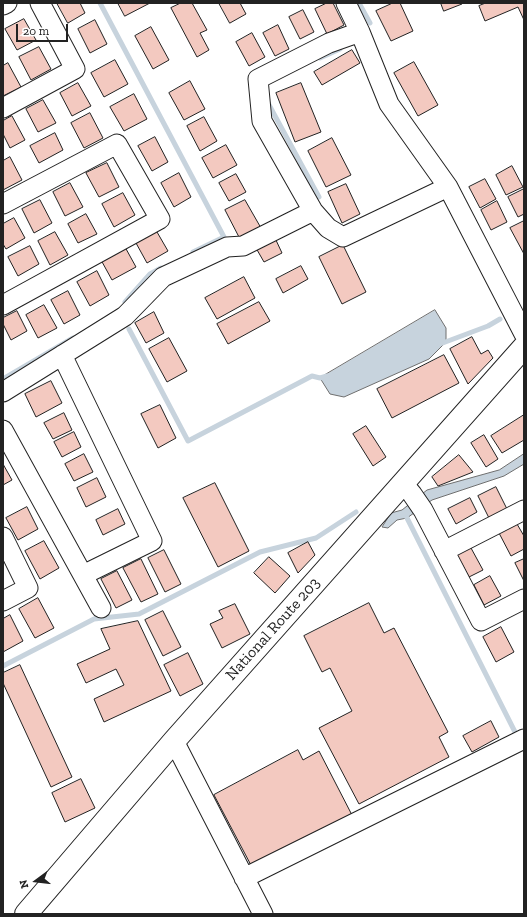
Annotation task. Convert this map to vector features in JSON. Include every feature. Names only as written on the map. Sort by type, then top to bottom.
[{"type":"highway","name":"National Route 203","points":[[26,914],[174,741],[408,488],[524,347]]},
{"type":"street","points":[[3,5],[7,3]]},
{"type":"street","points":[[3,108],[76,69],[40,3]]},
{"type":"street","points":[[346,3],[360,32],[389,104],[448,187],[524,334]]},
{"type":"street","points":[[360,32],[329,43],[258,79],[262,120],[313,211],[328,228],[343,237],[448,187]]},
{"type":"street","points":[[3,204],[117,144],[160,219],[3,305]]},
{"type":"street","points":[[3,392],[125,316],[163,277],[227,247],[243,246],[313,211]]},
{"type":"street","points":[[62,355],[152,541],[83,575]]},
{"type":"street","points":[[3,430],[101,608]]},
{"type":"street","points":[[408,488],[423,510],[481,621],[524,600]]},
{"type":"street","points":[[444,551],[524,510]]},
{"type":"street","points":[[3,537],[28,588],[3,602]]},
{"type":"street","points":[[244,878],[524,739]]},
{"type":"street","points":[[174,741],[263,914]]},
{"type":"shaded area","points":[[435,310],[446,328],[446,342],[429,359],[344,397],[330,394],[320,378]]},
{"type":"shaded area","points":[[524,454],[524,464],[504,476],[432,500],[407,518],[397,520],[388,528],[382,527],[391,513],[402,510],[427,490],[499,470]]},
{"type":"building","points":[[57,3],[80,3],[85,13],[68,23]]},
{"type":"building","points":[[118,3],[150,3],[125,16]]},
{"type":"building","points":[[181,3],[192,3],[207,30],[200,33],[209,50],[197,57],[171,8]]},
{"type":"building","points":[[219,3],[240,3],[246,14],[230,23]]},
{"type":"building","points":[[327,3],[333,3],[344,25],[327,34],[315,9]]},
{"type":"building","points":[[393,3],[400,3],[413,31],[391,41],[376,11]]},
{"type":"building","points":[[441,3],[462,3],[462,4],[444,11]]},
{"type":"building","points":[[486,3],[524,3],[524,20],[518,7],[485,21],[479,6]]},
{"type":"building","points":[[303,10],[314,32],[300,39],[289,17]]},
{"type":"building","points":[[24,19],[36,40],[17,50],[5,29]]},
{"type":"building","points":[[95,20],[107,44],[90,53],[78,29]]},
{"type":"building","points":[[278,25],[289,49],[275,56],[263,33]]},
{"type":"building","points":[[151,27],[169,60],[153,69],[135,36]]},
{"type":"building","points":[[252,33],[265,57],[249,66],[236,42]]},
{"type":"building","points":[[39,47],[51,69],[31,80],[19,57]]},
{"type":"building","points":[[352,50],[360,63],[322,85],[314,72]]},
{"type":"building","points":[[115,60],[128,84],[104,97],[91,73]]},
{"type":"building","points":[[414,62],[438,105],[418,116],[394,73]]},
{"type":"building","points":[[8,63],[21,87],[3,96],[3,66]]},
{"type":"building","points":[[190,81],[205,109],[184,120],[169,93]]},
{"type":"building","points":[[78,83],[91,106],[72,116],[60,93]]},
{"type":"building","points":[[301,83],[321,132],[295,142],[276,93]]},
{"type":"building","points":[[134,94],[147,119],[124,131],[110,107]]},
{"type":"building","points":[[43,100],[56,123],[38,132],[26,109]]},
{"type":"building","points":[[90,113],[103,138],[84,148],[71,123]]},
{"type":"building","points":[[12,116],[25,140],[10,148],[3,134],[3,121]]},
{"type":"building","points":[[204,117],[217,141],[200,151],[187,126]]},
{"type":"building","points":[[55,133],[63,150],[39,163],[30,146]]},
{"type":"building","points":[[155,137],[168,162],[152,171],[138,146]]},
{"type":"building","points":[[332,138],[351,175],[326,187],[308,151]]},
{"type":"building","points":[[226,145],[237,165],[213,178],[202,158]]},
{"type":"building","points":[[10,157],[22,180],[3,190],[3,161]]},
{"type":"building","points":[[107,163],[119,187],[99,197],[86,173]]},
{"type":"building","points":[[512,166],[523,187],[506,195],[496,175]]},
{"type":"building","points":[[179,173],[191,197],[174,207],[161,183]]},
{"type":"building","points":[[236,174],[246,192],[229,201],[219,183]]},
{"type":"building","points":[[485,179],[496,199],[480,208],[469,187]]},
{"type":"building","points":[[70,183],[83,207],[65,216],[53,192]]},
{"type":"building","points":[[346,184],[360,214],[342,223],[328,192]]},
{"type":"building","points":[[524,189],[524,214],[518,217],[508,197]]},
{"type":"building","points":[[123,193],[135,215],[114,227],[102,204]]},
{"type":"building","points":[[40,200],[52,223],[34,233],[22,209]]},
{"type":"building","points":[[245,200],[261,228],[240,239],[225,210]]},
{"type":"building","points":[[497,201],[507,222],[491,230],[481,210]]},
{"type":"building","points":[[86,214],[97,234],[78,243],[68,224]]},
{"type":"building","points":[[14,218],[25,238],[6,249],[3,244],[3,224]]},
{"type":"building","points":[[524,221],[524,254],[510,228]]},
{"type":"building","points":[[55,232],[68,255],[50,265],[38,241]]},
{"type":"building","points":[[157,232],[168,251],[147,263],[136,243]]},
{"type":"building","points":[[275,238],[282,253],[264,262],[256,248]]},
{"type":"building","points":[[343,245],[366,292],[342,304],[319,257]]},
{"type":"building","points":[[30,246],[39,264],[18,276],[8,257]]},
{"type":"building","points":[[125,247],[136,267],[112,280],[101,260]]},
{"type":"building","points":[[301,266],[308,279],[283,293],[276,279]]},
{"type":"building","points":[[97,271],[109,295],[90,306],[77,282]]},
{"type":"building","points":[[244,277],[255,298],[217,319],[205,298]]},
{"type":"building","points":[[68,291],[80,315],[64,324],[51,300]]},
{"type":"building","points":[[259,302],[270,321],[228,344],[217,324]]},
{"type":"building","points":[[44,305],[57,328],[38,338],[26,315]]},
{"type":"building","points":[[17,311],[27,331],[11,340],[3,324],[3,318]]},
{"type":"building","points":[[154,312],[164,333],[146,343],[135,323]]},
{"type":"building","points":[[472,337],[481,354],[488,350],[493,358],[468,384],[450,349]]},
{"type":"building","points":[[169,338],[187,371],[167,382],[149,349]]},
{"type":"building","points":[[444,355],[459,383],[392,418],[377,389]]},
{"type":"building","points":[[51,381],[62,403],[36,417],[25,394]]},
{"type":"building","points":[[160,405],[176,438],[158,448],[141,414]]},
{"type":"building","points":[[64,413],[72,430],[53,439],[44,423]]},
{"type":"building","points":[[524,415],[524,440],[502,453],[491,436]]},
{"type":"building","points":[[366,426],[386,457],[373,466],[353,434]]},
{"type":"building","points":[[74,432],[81,447],[62,457],[54,442]]},
{"type":"building","points":[[484,435],[498,459],[486,467],[471,443]]},
{"type":"building","points":[[84,454],[93,472],[74,481],[65,464]]},
{"type":"building","points":[[459,455],[473,472],[438,486],[432,477]]},
{"type":"building","points":[[3,464],[12,480],[3,485]]},
{"type":"building","points":[[97,478],[106,497],[86,507],[77,488]]},
{"type":"building","points":[[215,483],[249,551],[218,567],[183,498]]},
{"type":"building","points":[[496,487],[507,509],[489,518],[478,496]]},
{"type":"building","points":[[470,498],[477,512],[456,524],[448,509]]},
{"type":"building","points":[[27,507],[38,529],[18,540],[6,518]]},
{"type":"building","points":[[118,509],[125,524],[103,535],[96,520]]},
{"type":"building","points":[[517,524],[524,536],[524,549],[511,556],[499,533]]},
{"type":"building","points":[[44,541],[59,568],[40,579],[25,551]]},
{"type":"building","points":[[308,542],[315,555],[298,573],[288,553]]},
{"type":"building","points":[[471,548],[483,570],[469,577],[457,555]]},
{"type":"building","points":[[164,550],[181,584],[165,592],[148,558]]},
{"type":"building","points":[[269,557],[290,576],[275,593],[254,573]]},
{"type":"building","points":[[141,559],[158,594],[141,602],[123,568]]},
{"type":"building","points":[[524,559],[524,581],[515,563]]},
{"type":"building","points":[[117,571],[132,600],[116,608],[101,579]]},
{"type":"building","points":[[490,576],[501,596],[484,605],[474,585]]},
{"type":"building","points":[[38,598],[54,628],[35,638],[19,609]]},
{"type":"building","points":[[369,603],[384,633],[394,628],[448,732],[439,737],[449,757],[359,804],[319,728],[352,711],[330,668],[322,672],[304,636]]},
{"type":"building","points":[[235,604],[250,634],[222,648],[210,624],[223,618],[219,611]]},
{"type":"building","points":[[163,611],[181,647],[163,656],[145,620]]},
{"type":"building","points":[[10,615],[23,641],[3,652],[3,619]]},
{"type":"building","points":[[138,621],[171,691],[104,722],[94,699],[124,685],[116,669],[86,683],[77,664],[110,649],[101,629]]},
{"type":"building","points":[[501,627],[514,652],[496,662],[483,637]]},
{"type":"building","points":[[188,653],[203,684],[180,696],[164,665]]},
{"type":"building","points":[[20,665],[72,777],[51,787],[3,683],[3,673]]},
{"type":"building","points":[[491,721],[499,737],[472,752],[463,736]]},
{"type":"building","points":[[298,750],[303,760],[319,751],[353,817],[253,869],[214,795]]},
{"type":"building","points":[[81,779],[95,808],[65,822],[52,793]]},
{"type":"waterway","points":[[100,3],[224,237],[193,252]]},
{"type":"waterway","points":[[359,3],[370,23]]},
{"type":"waterway","points":[[320,58],[340,49]]},
{"type":"waterway","points":[[268,103],[319,197]]},
{"type":"waterway","points":[[125,302],[150,274],[161,268]]},
{"type":"waterway","points":[[440,344],[488,326],[500,319]]},
{"type":"waterway","points":[[129,329],[188,441],[312,376],[320,378],[327,376]]},
{"type":"waterway","points":[[3,379],[73,338]]},
{"type":"waterway","points":[[3,666],[94,619],[139,614],[260,552],[316,538],[356,512]]},
{"type":"waterway","points":[[407,518],[515,732]]}]
